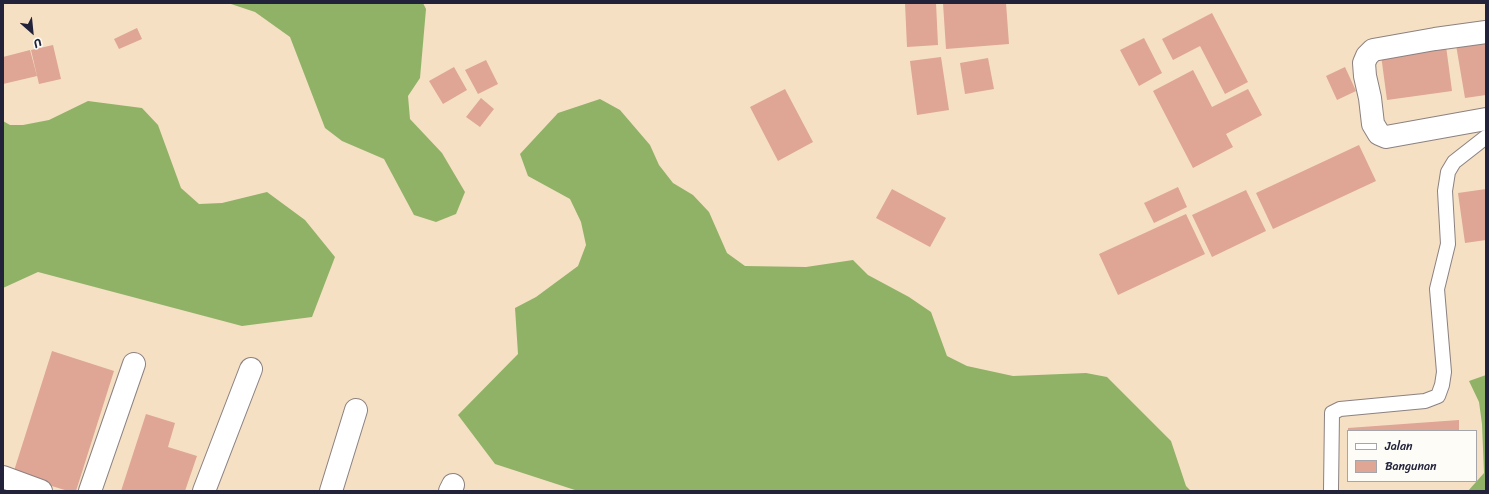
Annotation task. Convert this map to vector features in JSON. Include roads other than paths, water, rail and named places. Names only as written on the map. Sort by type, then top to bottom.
[{"type":"street","points":[[1486,32],[1373,50],[1367,56],[1364,63],[1373,124],[1379,134],[1386,137],[1486,119]]},
{"type":"street","points":[[90,491],[134,364]]},
{"type":"street","points":[[204,491],[251,369]]},
{"type":"street","points":[[331,491],[356,410]]},
{"type":"street","points":[[3,477],[41,491]]},
{"type":"lane","points":[[1331,490],[1332,413],[1340,409],[1425,401],[1438,396],[1442,385],[1444,372],[1437,289],[1448,244],[1445,191],[1448,172],[1454,162],[1486,137]]}]
